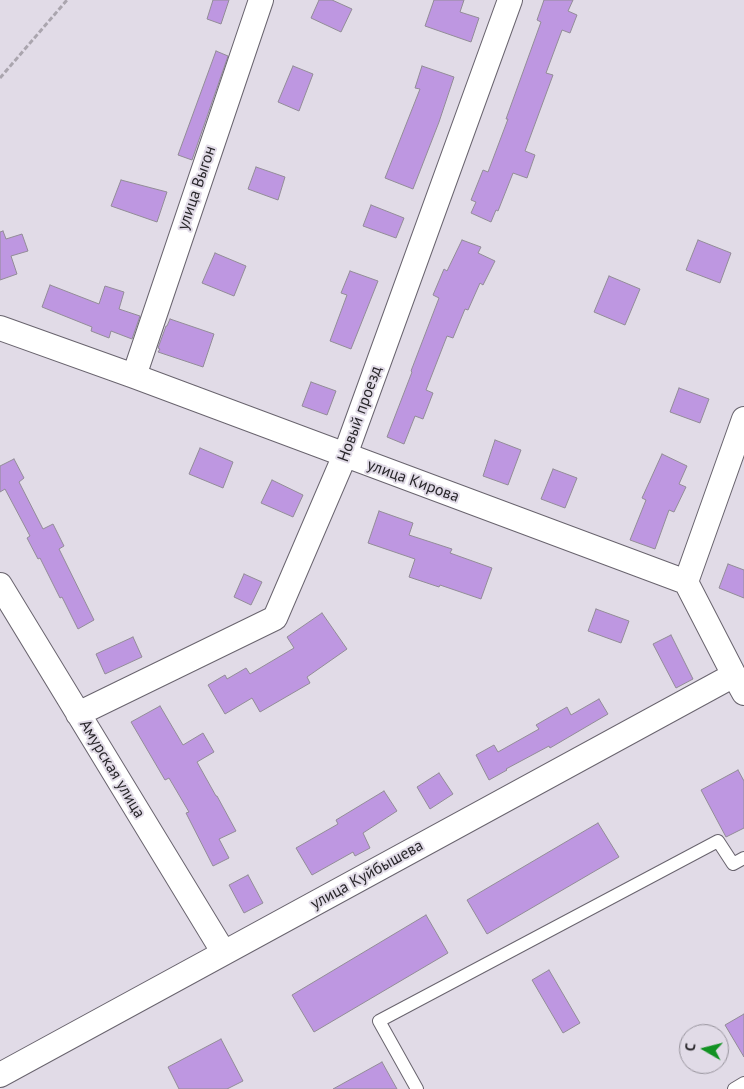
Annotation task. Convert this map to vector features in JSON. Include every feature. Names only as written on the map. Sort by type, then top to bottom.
[{"type":"street","name":"улица Выгон","points":[[134,376],[261,0]]},
{"type":"street","name":"Новый проезд","points":[[78,714],[275,618],[345,455],[510,0]]},
{"type":"street","name":"улица Кирова","points":[[0,328],[134,376],[686,582]]},
{"type":"street","points":[[739,684],[686,582],[744,419]]},
{"type":"street","name":"Амурская улица","points":[[0,585],[224,953]]},
{"type":"street","name":"улица Куйбышева","points":[[0,1075],[224,953],[739,684]]},
{"type":"lane","points":[[417,1089],[379,1021],[718,841],[733,864],[744,858]]},
{"type":"lane","points":[[734,1089],[744,1083]]},
{"type":"path","points":[[0,78],[67,0]]},
{"type":"building","points":[[213,0],[229,0],[221,24],[207,19]]},
{"type":"building","points":[[319,0],[332,0],[352,9],[341,32],[311,18]]},
{"type":"building","points":[[434,0],[464,0],[460,12],[479,18],[471,42],[425,26]]},
{"type":"building","points":[[544,0],[573,0],[568,11],[577,15],[570,33],[562,30],[546,73],[553,75],[525,151],[535,155],[527,178],[513,173],[498,211],[496,210],[491,222],[471,213],[476,202],[471,200],[483,170],[488,172],[508,119],[506,119],[541,22],[537,20]]},
{"type":"building","points":[[216,51],[228,56],[192,160],[178,155]]},
{"type":"building","points":[[293,66],[313,74],[299,111],[278,102]]},
{"type":"building","points":[[422,66],[454,77],[413,189],[385,178],[420,89],[415,88]]},
{"type":"building","points":[[256,167],[285,177],[278,200],[248,189]]},
{"type":"building","points":[[121,180],[167,192],[157,222],[111,206]]},
{"type":"building","points":[[371,205],[404,218],[396,238],[363,226]]},
{"type":"building","points":[[3,231],[6,239],[22,234],[28,251],[11,256],[17,274],[0,280],[0,232]]},
{"type":"building","points":[[462,240],[481,247],[478,253],[495,261],[483,285],[480,283],[468,310],[465,309],[453,338],[447,336],[426,390],[433,393],[423,419],[415,416],[404,444],[387,437],[439,298],[433,295],[444,269],[447,271]]},
{"type":"building","points":[[698,240],[731,253],[720,283],[686,270]]},
{"type":"building","points":[[215,253],[246,266],[234,296],[202,283]]},
{"type":"building","points":[[350,271],[378,281],[351,349],[330,341],[347,295],[341,293]]},
{"type":"building","points":[[609,276],[640,289],[625,325],[594,312]]},
{"type":"building","points":[[50,285],[99,304],[105,286],[124,292],[119,309],[140,316],[132,339],[111,331],[109,338],[91,331],[92,327],[42,307]]},
{"type":"building","points":[[170,319],[214,334],[203,367],[158,352]]},
{"type":"building","points":[[311,382],[336,391],[327,415],[302,406]]},
{"type":"building","points":[[679,388],[709,399],[700,423],[670,412]]},
{"type":"building","points":[[495,440],[521,450],[508,485],[483,476]]},
{"type":"building","points":[[200,448],[233,462],[223,488],[189,474]]},
{"type":"building","points":[[662,454],[687,466],[679,484],[686,487],[674,512],[669,510],[655,549],[630,540],[646,500],[642,498]]},
{"type":"building","points":[[14,459],[24,478],[19,482],[43,529],[53,524],[64,546],[59,549],[94,620],[78,629],[62,597],[60,598],[40,558],[38,559],[27,538],[30,536],[5,489],[0,492],[0,466]]},
{"type":"building","points":[[553,469],[577,478],[565,508],[541,499]]},
{"type":"building","points":[[272,480],[303,495],[293,517],[261,503]]},
{"type":"building","points":[[379,511],[413,523],[409,535],[452,549],[450,553],[492,568],[481,599],[409,577],[415,559],[368,543]]},
{"type":"building","points":[[728,564],[744,570],[744,598],[719,588]]},
{"type":"building","points":[[244,574],[262,582],[251,605],[234,597]]},
{"type":"building","points":[[596,609],[629,621],[621,643],[588,631]]},
{"type":"building","points":[[322,613],[347,649],[307,677],[310,683],[260,712],[252,698],[225,714],[208,685],[225,675],[227,679],[246,668],[250,674],[294,648],[287,637]]},
{"type":"building","points":[[671,635],[693,679],[676,688],[653,644]]},
{"type":"building","points":[[133,637],[142,657],[105,674],[96,654]]},
{"type":"building","points":[[599,699],[608,714],[550,748],[549,746],[489,780],[476,755],[494,745],[498,752],[539,729],[536,725],[567,707],[571,715]]},
{"type":"building","points":[[160,706],[183,745],[203,733],[214,752],[197,762],[236,831],[219,839],[229,858],[213,866],[186,813],[189,812],[169,778],[165,780],[131,722]]},
{"type":"building","points":[[738,770],[744,781],[744,828],[726,837],[701,790]]},
{"type":"building","points":[[439,773],[453,794],[430,809],[417,787]]},
{"type":"building","points":[[384,791],[397,811],[363,833],[370,848],[355,856],[353,852],[312,875],[296,848],[338,824],[336,820]]},
{"type":"building","points":[[598,823],[619,857],[487,934],[467,900]]},
{"type":"building","points":[[248,875],[263,903],[244,913],[229,885]]},
{"type":"building","points":[[426,915],[448,953],[314,1032],[292,995]]},
{"type":"building","points":[[549,970],[580,1023],[563,1033],[532,980]]},
{"type":"building","points":[[744,1014],[744,1057],[729,1032],[729,1024],[727,1024]]},
{"type":"building","points":[[221,1039],[243,1081],[227,1089],[179,1089],[168,1067]]},
{"type":"building","points":[[382,1062],[397,1089],[333,1089]]}]
